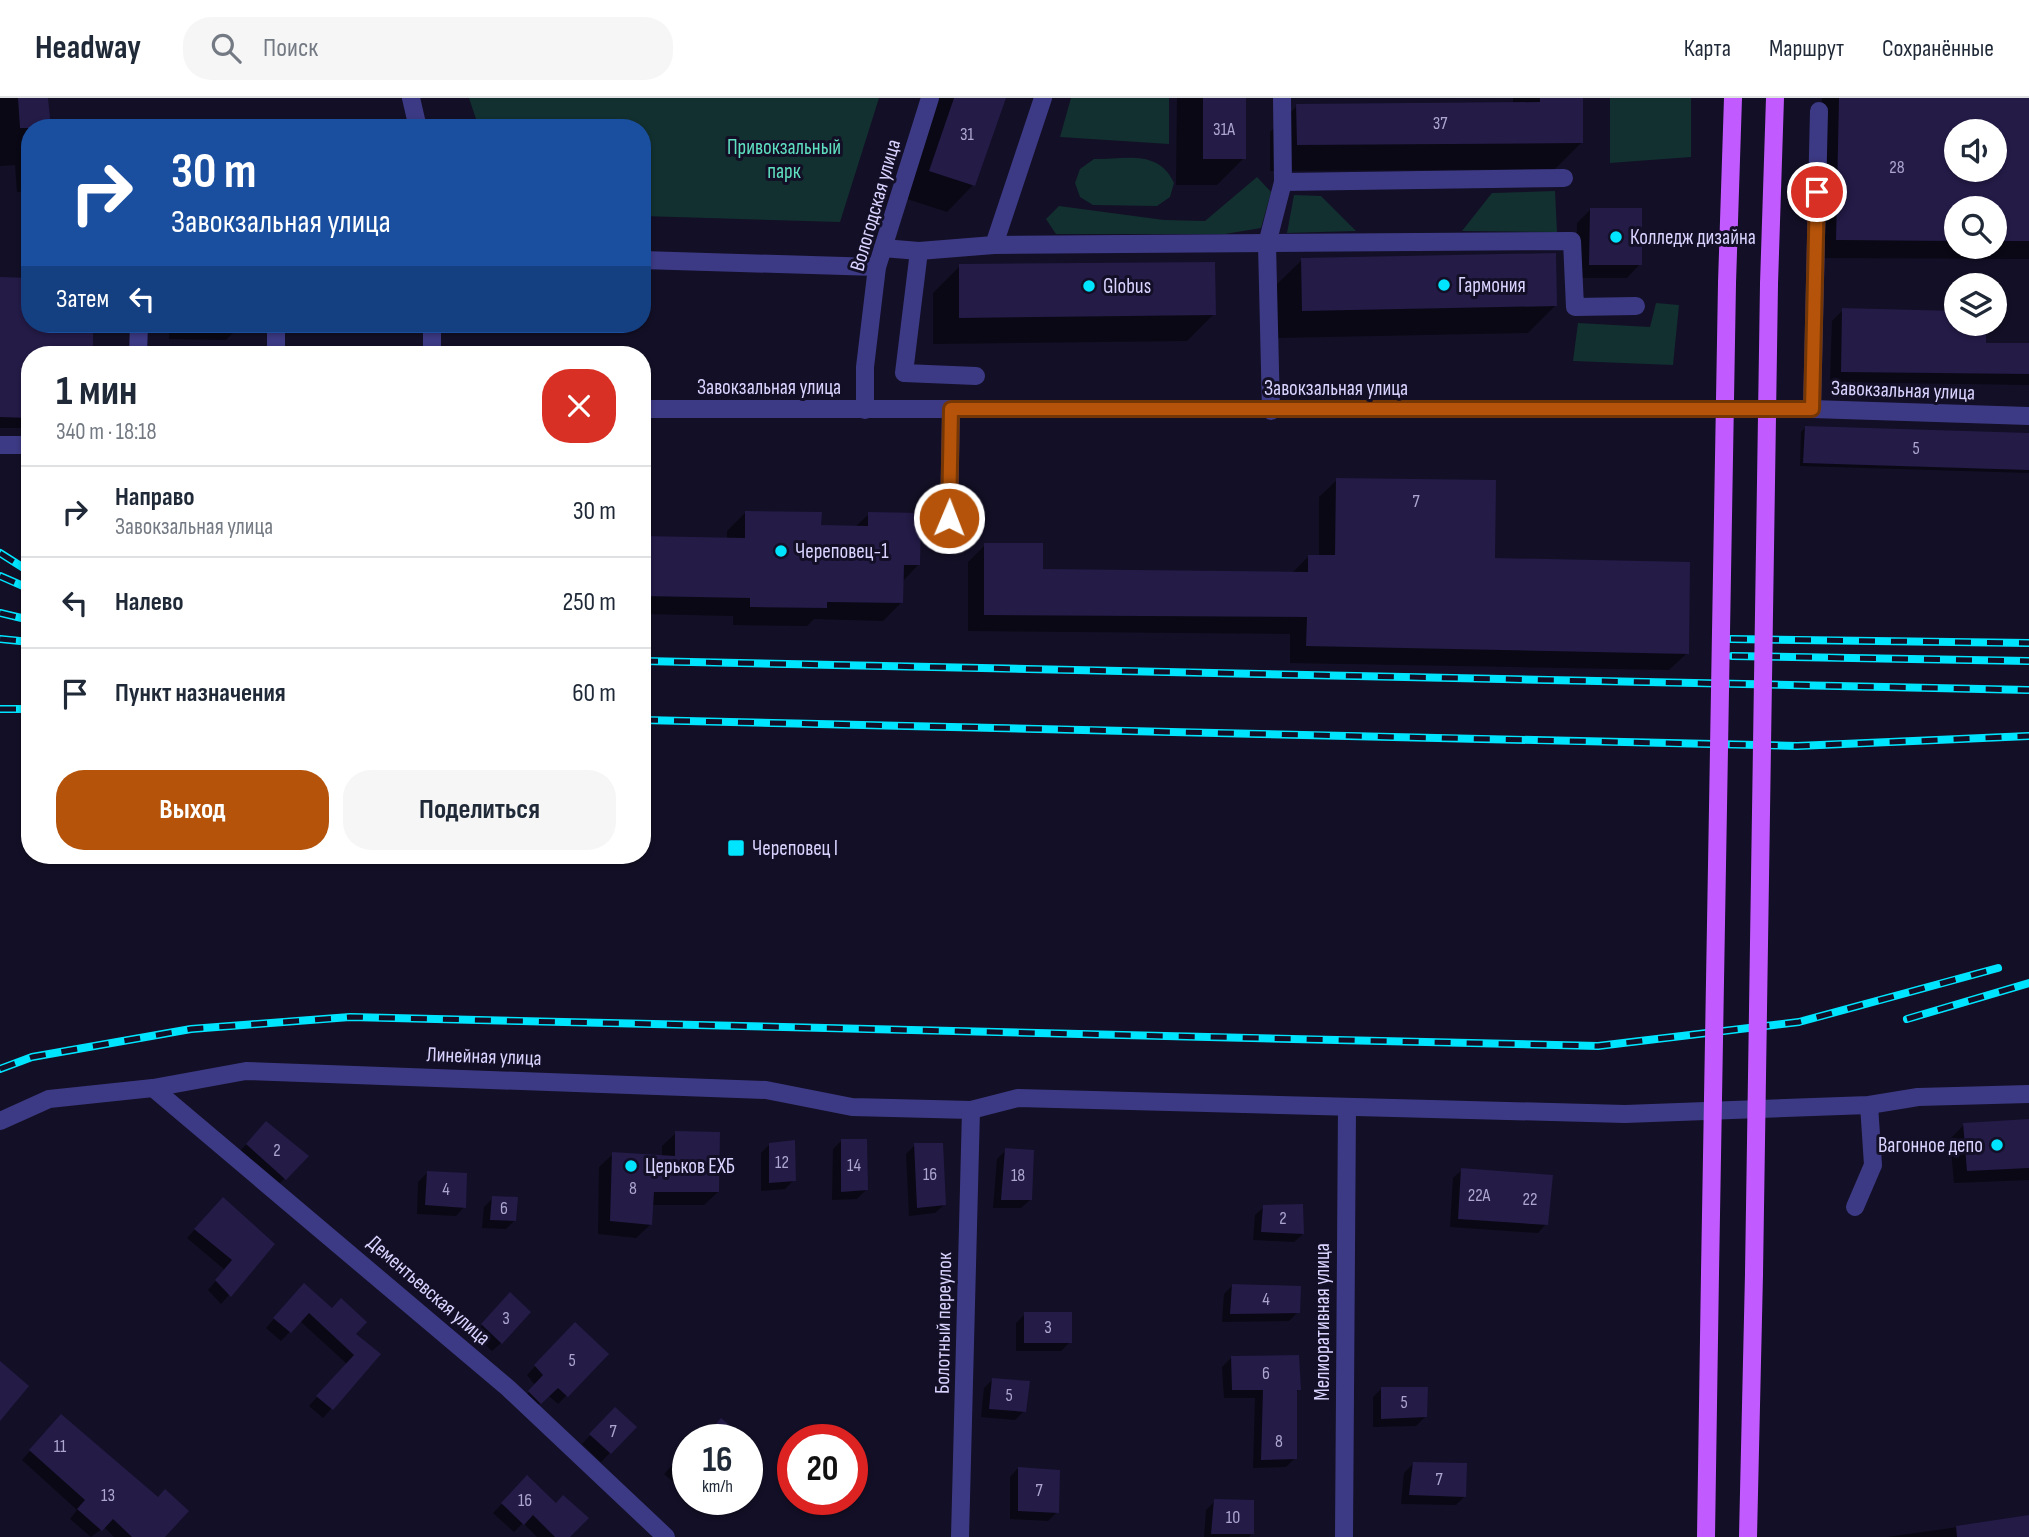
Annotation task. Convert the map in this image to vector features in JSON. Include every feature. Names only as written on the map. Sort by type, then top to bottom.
[{"type":"main road","points":[[1706,1537],[1732,98]]},
{"type":"main road","points":[[1748,1537],[1769,284],[1775,98]]},
{"type":"street","points":[[411,98],[416,119]]},
{"type":"street","name":"Вологодская улица","points":[[865,410],[866,367],[877,267],[930,98]]},
{"type":"street","points":[[994,245],[1043,98]]},
{"type":"street","points":[[1271,411],[1268,244],[1283,182],[1282,98]]},
{"type":"street","points":[[1812,409],[1819,111]]},
{"type":"street","points":[[1283,182],[1564,178]]},
{"type":"street","points":[[883,248],[919,251],[994,245],[1572,241],[1575,307],[1636,306]]},
{"type":"street","points":[[919,251],[904,373],[976,376]]},
{"type":"street","points":[[651,260],[877,267]]},
{"type":"street","name":"Завокзальная улица","points":[[651,409],[1812,409],[2029,416]]},
{"type":"street","points":[[949,518],[951,409]]},
{"type":"street","points":[[0,445],[21,445]]},
{"type":"street","name":"Линейная улица","points":[[0,1121],[49,1099],[153,1088],[246,1071],[766,1090],[852,1107],[971,1110],[1018,1098],[1625,1114],[1869,1105],[1917,1097],[2029,1094]]},
{"type":"street","name":"Дементьевская улица","points":[[153,1088],[508,1388],[666,1537]]},
{"type":"street","points":[[1855,1207],[1873,1165],[1869,1105]]},
{"type":"street","name":"Мелиоративная улица","points":[[1344,1537],[1347,1107]]},
{"type":"street","name":"Болотный переулок","points":[[960,1537],[971,1110]]},
{"type":"green space","name":"Привокзальный парк","points":[[469,98],[879,98],[840,222],[651,216],[651,119],[476,119]]},
{"type":"green space","points":[[1071,98],[1169,98],[1169,144],[1060,137]]},
{"type":"green space","points":[[1610,98],[1691,98],[1691,157],[1610,163]]},
{"type":"green space","points":[[1094,159],[1151,160],[1168,172],[1174,183],[1170,197],[1157,206],[1093,205],[1080,197],[1075,183],[1080,169]]},
{"type":"green space","points":[[1257,177],[1271,192],[1261,228],[1225,234],[1056,234],[1046,219],[1059,206],[1164,220],[1205,221]]},
{"type":"green space","points":[[1555,191],[1557,232],[1462,231],[1492,193]]},
{"type":"green space","points":[[1294,195],[1321,196],[1356,231],[1287,233]]},
{"type":"green space","points":[[1656,303],[1679,305],[1673,365],[1573,361],[1578,323],[1650,327]]},
{"type":"building","points":[[18,98],[48,98],[50,119],[21,119],[20,128]]},
{"type":"building","points":[[954,98],[1006,98],[975,186],[929,171]]},
{"type":"building","points":[[1203,98],[1246,98],[1246,159],[1203,159]]},
{"type":"building","points":[[1540,98],[1583,98],[1583,143],[1297,145],[1296,104],[1540,102]]},
{"type":"building","points":[[1839,98],[2029,98],[2029,241],[2007,241],[2007,196],[1944,196],[1944,241],[1836,240]]},
{"type":"building","name":"Колледж дизайна","points":[[1590,208],[1642,208],[1642,265],[1589,265]]},
{"type":"building","points":[[1556,253],[1557,306],[1302,311],[1301,258]]},
{"type":"building","points":[[1215,262],[1216,315],[959,318],[959,264]]},
{"type":"building","points":[[0,277],[21,278],[21,333],[93,333],[93,346],[21,346],[21,418],[0,417]]},
{"type":"building","points":[[1842,308],[1944,311],[1944,336],[1986,336],[1986,343],[2029,343],[2029,374],[1841,372]]},
{"type":"building","points":[[1805,426],[2029,433],[2029,470],[1803,463]]},
{"type":"building","points":[[1336,478],[1496,480],[1495,558],[1690,562],[1689,654],[1306,646],[1307,617],[984,615],[984,543],[1043,543],[1043,569],[1308,572],[1308,555],[1335,555]]},
{"type":"building","name":"Череповец-1","points":[[745,511],[822,512],[821,525],[868,526],[868,512],[921,513],[920,565],[904,565],[903,603],[827,602],[827,608],[750,607],[750,598],[651,596],[651,536],[745,538]]},
{"type":"building","name":"Вагонное депо","points":[[2029,1119],[2029,1168],[1967,1171],[1963,1123]]},
{"type":"building","points":[[266,1121],[309,1156],[286,1180],[246,1144]]},
{"type":"building","points":[[675,1131],[720,1132],[719,1192],[654,1192],[652,1225],[610,1221],[612,1152],[675,1156]]},
{"type":"building","points":[[841,1139],[867,1139],[868,1190],[841,1192]]},
{"type":"building","points":[[795,1140],[796,1181],[769,1183],[769,1143]]},
{"type":"building","points":[[914,1143],[943,1143],[946,1205],[917,1208]]},
{"type":"building","points":[[1005,1148],[1034,1150],[1032,1200],[1001,1200]]},
{"type":"building","points":[[1461,1168],[1553,1175],[1548,1225],[1458,1219]]},
{"type":"building","points":[[427,1171],[467,1173],[466,1208],[425,1205]]},
{"type":"building","points":[[492,1196],[518,1197],[516,1221],[490,1220]]},
{"type":"building","points":[[223,1197],[275,1244],[231,1297],[215,1280],[232,1260],[194,1229]]},
{"type":"building","points":[[1303,1204],[1304,1234],[1261,1232],[1263,1205]]},
{"type":"building","points":[[304,1283],[332,1308],[341,1298],[367,1322],[356,1334],[381,1354],[333,1410],[316,1396],[354,1355],[309,1313],[291,1333],[273,1318]]},
{"type":"building","points":[[1232,1284],[1301,1286],[1300,1313],[1230,1314]]},
{"type":"building","points":[[510,1292],[531,1312],[502,1344],[481,1324]]},
{"type":"building","points":[[1024,1312],[1072,1312],[1072,1343],[1024,1343]]},
{"type":"building","points":[[575,1322],[609,1354],[568,1397],[558,1388],[541,1404],[528,1391],[543,1375],[534,1365]]},
{"type":"building","points":[[1299,1355],[1301,1390],[1297,1390],[1297,1459],[1261,1460],[1263,1390],[1232,1390],[1231,1356]]},
{"type":"building","points":[[0,1361],[29,1386],[0,1421]]},
{"type":"building","points":[[992,1378],[1030,1381],[1026,1412],[989,1409]]},
{"type":"building","points":[[1381,1387],[1428,1387],[1427,1417],[1381,1419]]},
{"type":"building","points":[[615,1407],[637,1427],[611,1454],[589,1434]]},
{"type":"building","points":[[61,1414],[158,1497],[165,1489],[189,1511],[165,1537],[132,1537],[113,1519],[102,1531],[77,1509],[85,1500],[29,1450]]},
{"type":"building","points":[[721,1418],[728,1424],[716,1424]]},
{"type":"building","points":[[1413,1462],[1467,1463],[1466,1497],[1409,1495]]},
{"type":"building","points":[[1018,1467],[1060,1470],[1059,1513],[1018,1511]]},
{"type":"building","points":[[527,1475],[556,1503],[563,1495],[589,1518],[570,1537],[555,1537],[533,1515],[524,1525],[501,1503]]},
{"type":"building","points":[[1214,1499],[1254,1500],[1254,1534],[1211,1534]]},
{"type":"building","points":[[2029,1515],[2029,1537],[1957,1537],[1956,1526]]},
{"type":"railway","points":[[0,553],[21,566]]},
{"type":"railway","points":[[0,576],[21,585]]},
{"type":"railway","points":[[0,613],[21,618]]},
{"type":"railway","points":[[0,639],[21,641]]},
{"type":"railway","points":[[1731,639],[2029,643]]},
{"type":"railway","points":[[1732,656],[2029,661]]},
{"type":"railway","points":[[651,661],[2029,690]]},
{"type":"railway","points":[[0,709],[21,709]]},
{"type":"railway","points":[[651,720],[1797,746],[2029,736]]},
{"type":"railway","points":[[0,1069],[32,1057],[191,1029],[350,1017],[1598,1046],[1799,1022],[1998,968]]},
{"type":"railway","points":[[1907,1019],[2029,983]]},
{"type":"place","name":"Колледж дизайна","points":[[1616,237]]},
{"type":"place","name":"Гармония","points":[[1444,285]]},
{"type":"place","name":"Globus","points":[[1089,286]]},
{"type":"place","name":"Череповец-1","points":[[781,551]]},
{"type":"place","name":"Череповец I","points":[[736,848]]},
{"type":"place","name":"Вагонное депо","points":[[1997,1145]]},
{"type":"place","name":"Церьков ЕХБ","points":[[631,1166]]},
{"type":"route","points":[[949,518],[951,409],[1812,409],[1817,192]]}]
